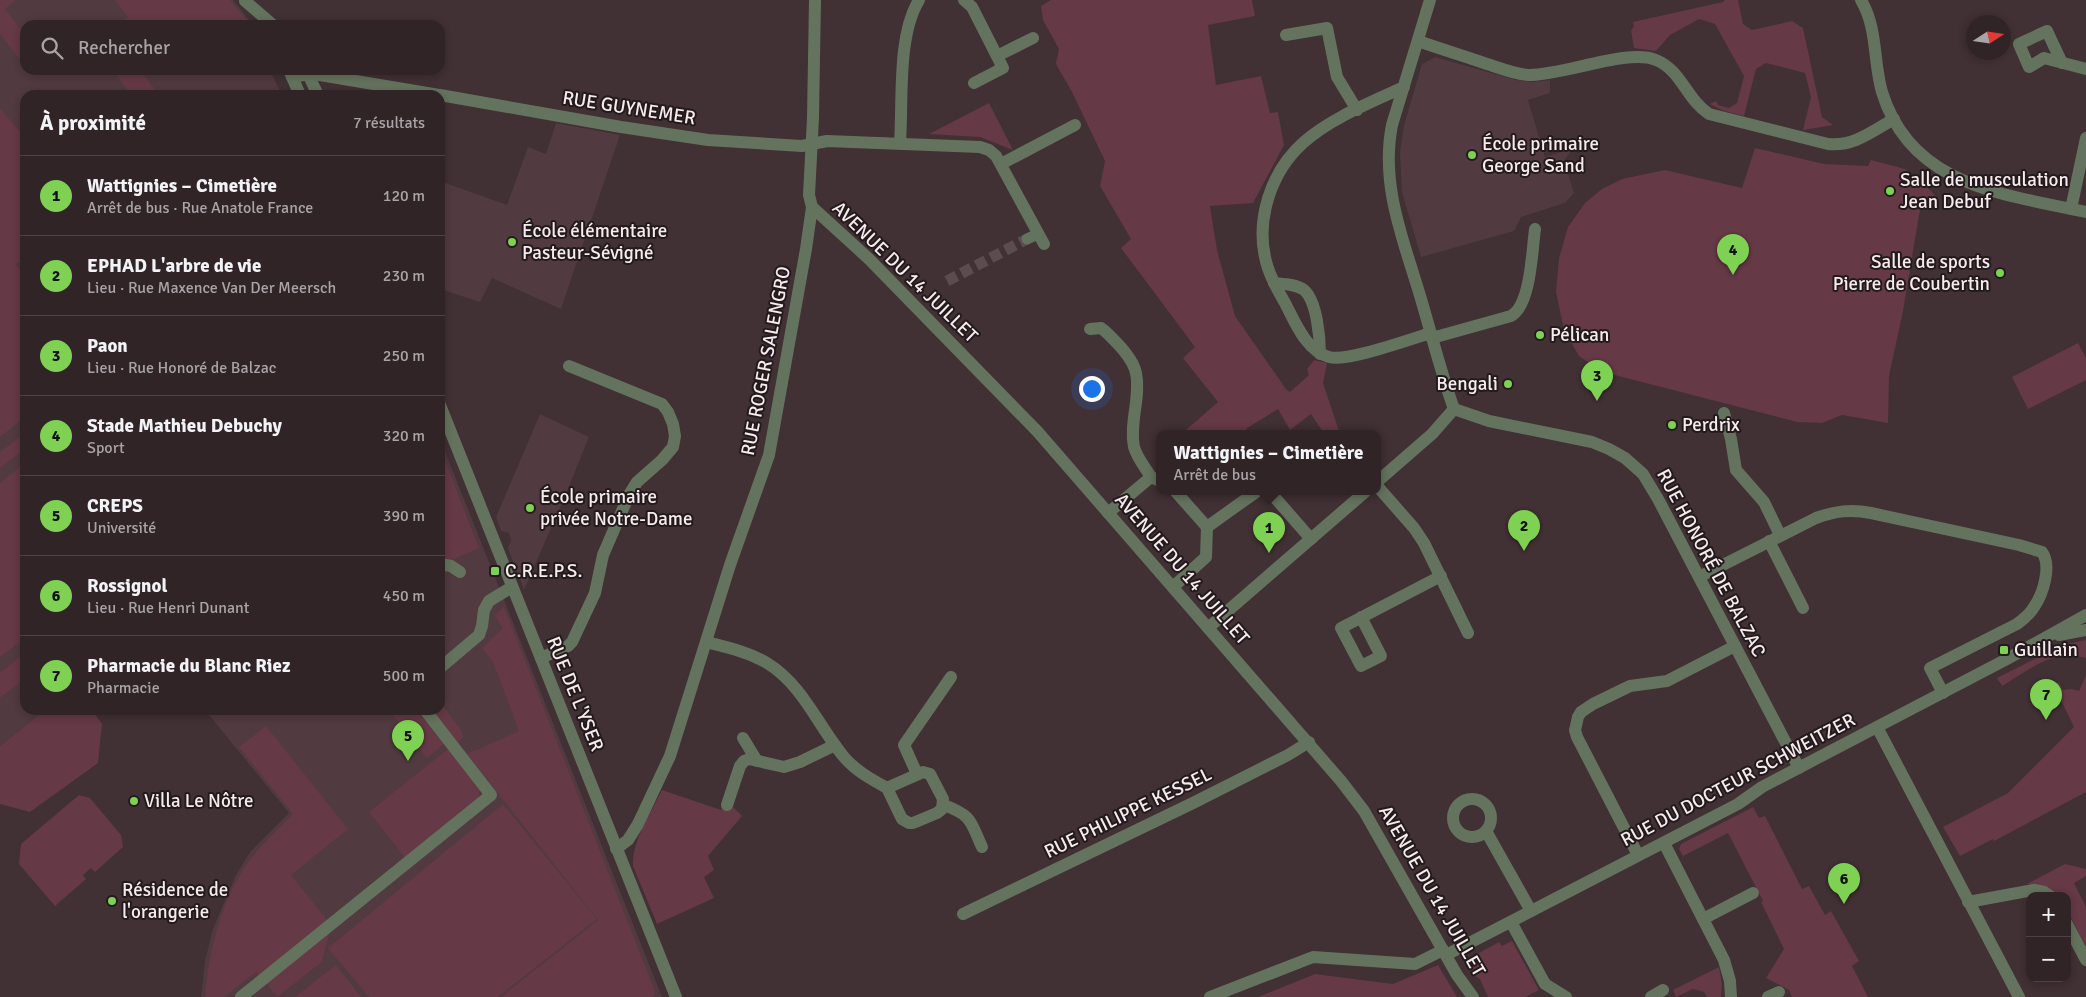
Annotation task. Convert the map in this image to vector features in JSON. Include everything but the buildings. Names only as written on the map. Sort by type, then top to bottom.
[{"type":"street","name":"RUE ROGER SALENGRO","points":[[616,849],[628,840],[638,824],[663,773],[730,565],[771,446],[812,206],[809,196],[815,0]]},
{"type":"street","points":[[900,143],[906,35],[911,16],[919,0]]},
{"type":"street","points":[[964,0],[972,7],[1003,68],[974,83]]},
{"type":"street","points":[[1381,478],[1432,434],[1454,409],[1388,178],[1388,146],[1430,0]]},
{"type":"street","points":[[1861,0],[1872,26],[1879,79],[1885,100],[1894,119],[1909,140],[1925,157],[1961,181],[1983,189],[2086,212]]},
{"type":"street","points":[[244,1],[260,20]]},
{"type":"street","points":[[244,1],[267,20]]},
{"type":"street","points":[[1286,35],[1327,28],[1337,77],[1357,110]]},
{"type":"street","points":[[997,56],[1034,38]]},
{"type":"street","points":[[1418,42],[1510,71],[1526,74],[1544,73],[1624,58],[1648,57],[1667,67],[1695,102],[1709,114],[1828,144],[1840,145],[1856,141],[1894,119]]},
{"type":"street","points":[[2062,63],[2086,70]]},
{"type":"street","points":[[292,75],[298,90]]},
{"type":"street","points":[[309,75],[316,90]]},
{"type":"street","name":"RUE GUYNEMER","points":[[325,75],[411,90]]},
{"type":"street","points":[[1404,87],[1319,130],[1304,142],[1285,162],[1268,196],[1263,229],[1265,258],[1274,283],[1303,335],[1314,350],[1329,357],[1347,357],[1511,316],[1519,310],[1526,292],[1535,229]]},
{"type":"street","name":"RUE GUYNEMER","points":[[445,96],[621,127],[708,140],[802,146],[827,141],[980,147],[989,150],[1001,164]]},
{"type":"street","points":[[1036,239],[1001,164],[1076,125]]},
{"type":"street","points":[[2071,209],[2086,138]]},
{"type":"street","name":"AVENUE DU 14 JUILLET","points":[[812,206],[869,259],[1037,431],[1309,742],[1364,812],[1444,953],[1473,997]]},
{"type":"street","points":[[1274,283],[1296,286],[1307,293],[1317,322],[1320,354]]},
{"type":"street","points":[[1090,329],[1101,328],[1106,332],[1134,368],[1137,395],[1133,432],[1134,447],[1140,461],[1156,479],[1108,513]]},
{"type":"street","points":[[541,658],[568,646],[572,642],[595,593],[603,555],[629,495],[637,482],[670,452],[675,442],[671,417],[662,404],[569,366]]},
{"type":"street","name":"RUE HONORÉ DE BALZAC","points":[[1454,409],[1489,421],[1592,442],[1625,458],[1643,474],[1799,768]]},
{"type":"street","points":[[1724,413],[1736,470],[1761,497],[1774,538],[1803,608]]},
{"type":"street","name":"RUE DE L'YSER","points":[[445,419],[676,997]]},
{"type":"street","points":[[1381,491],[1419,535],[1468,632]]},
{"type":"street","points":[[1173,587],[1206,557],[1207,527],[1179,495]]},
{"type":"street","points":[[1207,527],[1252,495]]},
{"type":"street","points":[[1273,495],[1311,539]]},
{"type":"street","points":[[1208,628],[1362,495]]},
{"type":"street","points":[[1699,577],[1774,538],[1826,514],[1858,510],[2010,543],[2042,552],[2046,559],[2046,566],[2042,589],[2036,605],[2025,618],[1930,668],[1943,693]]},
{"type":"street","points":[[445,565],[451,566],[460,572]]},
{"type":"street","points":[[1361,617],[1441,576]]},
{"type":"street","points":[[445,664],[479,635],[488,601],[512,587]]},
{"type":"street","name":"RUE DU DOCTEUR SCHWEITZER","points":[[1210,997],[1313,957],[1408,964],[1421,962],[1444,953],[1511,922],[1664,843],[1738,804],[1762,787],[2047,638],[2086,615]]},
{"type":"street","name":"RUE DU DOCTEUR SCHWEITZER","points":[[2047,638],[2086,630]]},
{"type":"street","points":[[706,642],[752,656],[776,669],[803,698],[835,745],[855,768],[887,788],[902,819],[914,824],[937,813],[944,806]]},
{"type":"street","points":[[1638,855],[1577,737],[1578,717],[1586,708],[1622,689],[1635,684],[1667,681],[1735,646]]},
{"type":"street","points":[[917,774],[904,745],[952,677]]},
{"type":"street","points":[[241,997],[491,794],[428,715]]},
{"type":"street","points":[[1877,727],[2019,997]]},
{"type":"street","points":[[743,738],[757,761]]},
{"type":"street","name":"RUE PHILIPPE KESSEL","points":[[963,914],[1186,807],[1288,755],[1309,742]]},
{"type":"street","points":[[727,805],[740,766],[744,761],[749,759],[784,767],[800,762],[835,745]]},
{"type":"street","points":[[887,788],[917,774],[927,772],[934,777],[944,806]]},
{"type":"street","points":[[944,806],[960,811],[968,817],[982,847]]},
{"type":"street","points":[[1486,831],[1531,911]]},
{"type":"street","points":[[1664,843],[1728,972],[1731,997]]},
{"type":"street","points":[[1968,902],[2034,890],[2039,892]]},
{"type":"street","points":[[1703,919],[1753,893]]},
{"type":"street","points":[[1511,922],[1545,984],[1566,997]]},
{"type":"street","points":[[2071,932],[2086,960]]},
{"type":"street","points":[[1651,997],[1663,990]]},
{"type":"shaded area","points":[[0,0],[233,0],[249,20],[20,20],[20,75],[272,75],[280,90],[20,90],[20,715],[39,715],[0,746]]},
{"type":"shaded area","points":[[0,0],[16,0],[5,9],[20,28],[20,59],[0,34]]},
{"type":"shaded area","points":[[115,0],[230,0],[246,20],[124,20],[128,17]]},
{"type":"shaded area","points":[[1051,0],[1252,0],[1255,16],[1208,25],[1216,85],[1261,76],[1270,113],[1278,112],[1284,145],[1253,203],[1210,206],[1217,250],[1235,316],[1286,389],[1290,392],[1309,375],[1307,369],[1314,360],[1327,363],[1323,383],[1339,430],[1322,430],[1311,414],[1290,430],[1278,409],[1246,430],[1188,430],[1218,402],[1183,358],[1195,347],[1121,248],[1131,239],[1100,186],[1105,161],[1072,92],[1056,64],[1059,49],[1043,20],[1041,6]]},
{"type":"shaded area","points":[[1725,0],[1738,0],[1743,24],[1752,30],[1792,21],[1803,28],[1822,117],[1833,125],[1803,130],[1811,97],[1805,73],[1766,63],[1756,69],[1744,116],[1724,111],[1710,104],[1716,101],[1718,105],[1729,108],[1737,103],[1744,76],[1715,24],[1699,19],[1670,35],[1656,51],[1634,48],[1631,31],[1634,26],[1633,22]]},
{"type":"shaded area","name":"École primaire George Sand","points":[[1435,57],[1516,80],[1533,82],[1550,80],[1550,93],[1528,100],[1545,157],[1573,148],[1564,161],[1574,193],[1565,203],[1521,217],[1514,231],[1421,257],[1402,192],[1400,153],[1404,125],[1422,64]]},
{"type":"shaded area","points":[[117,75],[144,75],[155,90],[127,90]]},
{"type":"shaded area","points":[[989,103],[1013,150],[980,137],[929,134]]},
{"type":"shaded area","points":[[0,108],[20,132],[20,262],[15,264],[20,270],[20,421],[0,437]]},
{"type":"shaded area","name":"École élémentaire Pasteur-Sévigné","points":[[556,123],[620,135],[561,309],[492,278],[480,302],[445,291],[445,183],[507,205],[528,147],[546,154]]},
{"type":"shaded area","points":[[1755,148],[1824,164],[1868,166],[1871,160],[1905,169],[1936,197],[1934,205],[1926,209],[1921,208],[1919,215],[1903,311],[1889,376],[1888,423],[1842,415],[1822,423],[1797,422],[1603,372],[1579,356],[1564,330],[1556,292],[1559,258],[1568,227],[1585,203],[1602,189],[1622,179],[1665,170],[1742,188]]},
{"type":"shaded area","points":[[2078,343],[2086,358],[2086,380],[2028,409],[2012,377]]},
{"type":"shaded area","name":"École primaire privée Notre-Dame","points":[[540,414],[589,437],[524,590],[508,548],[511,540],[509,533],[501,531],[496,517]]},
{"type":"shaded area","points":[[20,437],[20,453],[0,468],[0,452]]},
{"type":"shaded area","points":[[445,452],[662,997],[201,997],[205,961],[213,929],[236,875],[250,852],[289,813],[209,715],[445,715]]},
{"type":"shaded area","points":[[445,460],[479,548],[450,561],[445,561]]},
{"type":"shaded area","points":[[20,467],[20,642],[0,657],[0,483]]},
{"type":"shaded area","points":[[504,607],[655,991],[653,997],[501,997],[598,920],[467,754],[519,731],[493,662],[482,648],[503,628],[494,615]]},
{"type":"shaded area","points":[[2086,640],[2086,658],[2073,656],[2051,659],[2002,686],[1997,678],[2062,645]]},
{"type":"shaded area","points":[[20,657],[20,682],[0,698],[0,673]]},
{"type":"shaded area","points":[[2086,675],[2086,792],[1994,841],[1993,839],[1960,856],[1943,827],[2008,793],[2074,727],[2060,698],[2054,695],[2051,686],[2059,682],[2063,690],[2079,691]]},
{"type":"shaded area","points":[[445,709],[462,731],[463,737],[457,743],[436,715],[445,715]]},
{"type":"shaded area","points":[[39,715],[96,715],[102,724],[98,763],[30,812],[0,804],[0,746]]},
{"type":"shaded area","points":[[393,715],[420,715],[444,744],[427,758]]},
{"type":"shaded area","points":[[266,726],[348,829],[291,875],[328,921],[259,976],[256,972],[224,997],[205,997],[214,942],[219,923],[234,886],[243,870],[262,845],[293,814],[239,747]]},
{"type":"shaded area","points":[[448,749],[479,788],[479,796],[475,803],[406,859],[369,812]]},
{"type":"shaded area","points":[[662,790],[721,810],[723,805],[733,807],[742,816],[708,856],[714,870],[704,877],[714,898],[657,924],[633,866],[639,837]]},
{"type":"shaded area","points":[[79,795],[90,798],[121,835],[123,847],[95,872],[91,868],[83,875],[86,879],[55,906],[19,864],[21,844]]},
{"type":"shaded area","points":[[503,804],[597,919],[498,997],[369,997],[328,948]]},
{"type":"shaded area","points":[[1753,807],[1759,818],[1765,816],[1802,889],[1809,886],[1825,915],[1831,911],[1859,961],[1852,966],[1868,997],[1792,997],[1789,990],[1766,978],[1784,949],[1761,902],[1763,901],[1728,833],[1683,856],[1679,849],[1681,844]]},
{"type":"shaded area","points":[[2065,864],[2086,869],[2086,876],[2074,883],[2086,907],[2086,947],[2071,918],[2071,892],[2053,892],[2047,887],[2027,884]]},
{"type":"shaded area","points":[[330,931],[322,962],[277,997],[265,982]]},
{"type":"shaded area","points":[[1512,941],[1539,990],[1525,997],[1488,997],[1480,979],[1473,975],[1468,962],[1470,958],[1499,942],[1502,946]]},
{"type":"shaded area","points":[[336,965],[361,997],[295,997]]},
{"type":"shaded area","points":[[1438,965],[1457,997],[1258,997],[1315,974],[1393,984]]},
{"type":"shaded area","points":[[1719,967],[1722,984],[1721,997],[1707,997],[1704,992],[1693,989],[1676,997],[1673,990]]},
{"type":"tunnel","points":[[947,281],[1027,239]]},
{"type":"place","name":"École primaire George Sand","points":[[1472,155]]},
{"type":"place","name":"Salle de musculation Jean Debuf","points":[[1890,191]]},
{"type":"place","name":"École élémentaire Pasteur-Sévigné","points":[[512,242]]},
{"type":"place","name":"Salle de sports Pierre de Coubertin","points":[[2000,273]]},
{"type":"place","name":"Stade Mathieu Debuchy","points":[[1733,275]]},
{"type":"place","name":"Pélican","points":[[1540,335]]},
{"type":"place","name":"Bengali","points":[[1508,384]]},
{"type":"place","name":"Paon","points":[[1597,401]]},
{"type":"place","name":"Perdrix","points":[[1672,425]]},
{"type":"place","name":"École primaire privée Notre-Dame","points":[[530,508]]},
{"type":"place","name":"EPHAD L'arbre de vie","points":[[1524,551]]},
{"type":"place","name":"Wattignies – Cimetière","points":[[1269,553]]},
{"type":"place","name":"C.R.E.P.S.","points":[[495,571]]},
{"type":"place","name":"Guillain","points":[[2004,650]]},
{"type":"place","name":"Pharmacie du Blanc Riez","points":[[2046,720]]},
{"type":"place","name":"CREPS","points":[[408,761]]},
{"type":"place","name":"Villa Le Nôtre","points":[[134,801]]},
{"type":"place","name":"Résidence de l'orangerie","points":[[112,901]]},
{"type":"place","name":"Rossignol","points":[[1844,904]]}]
